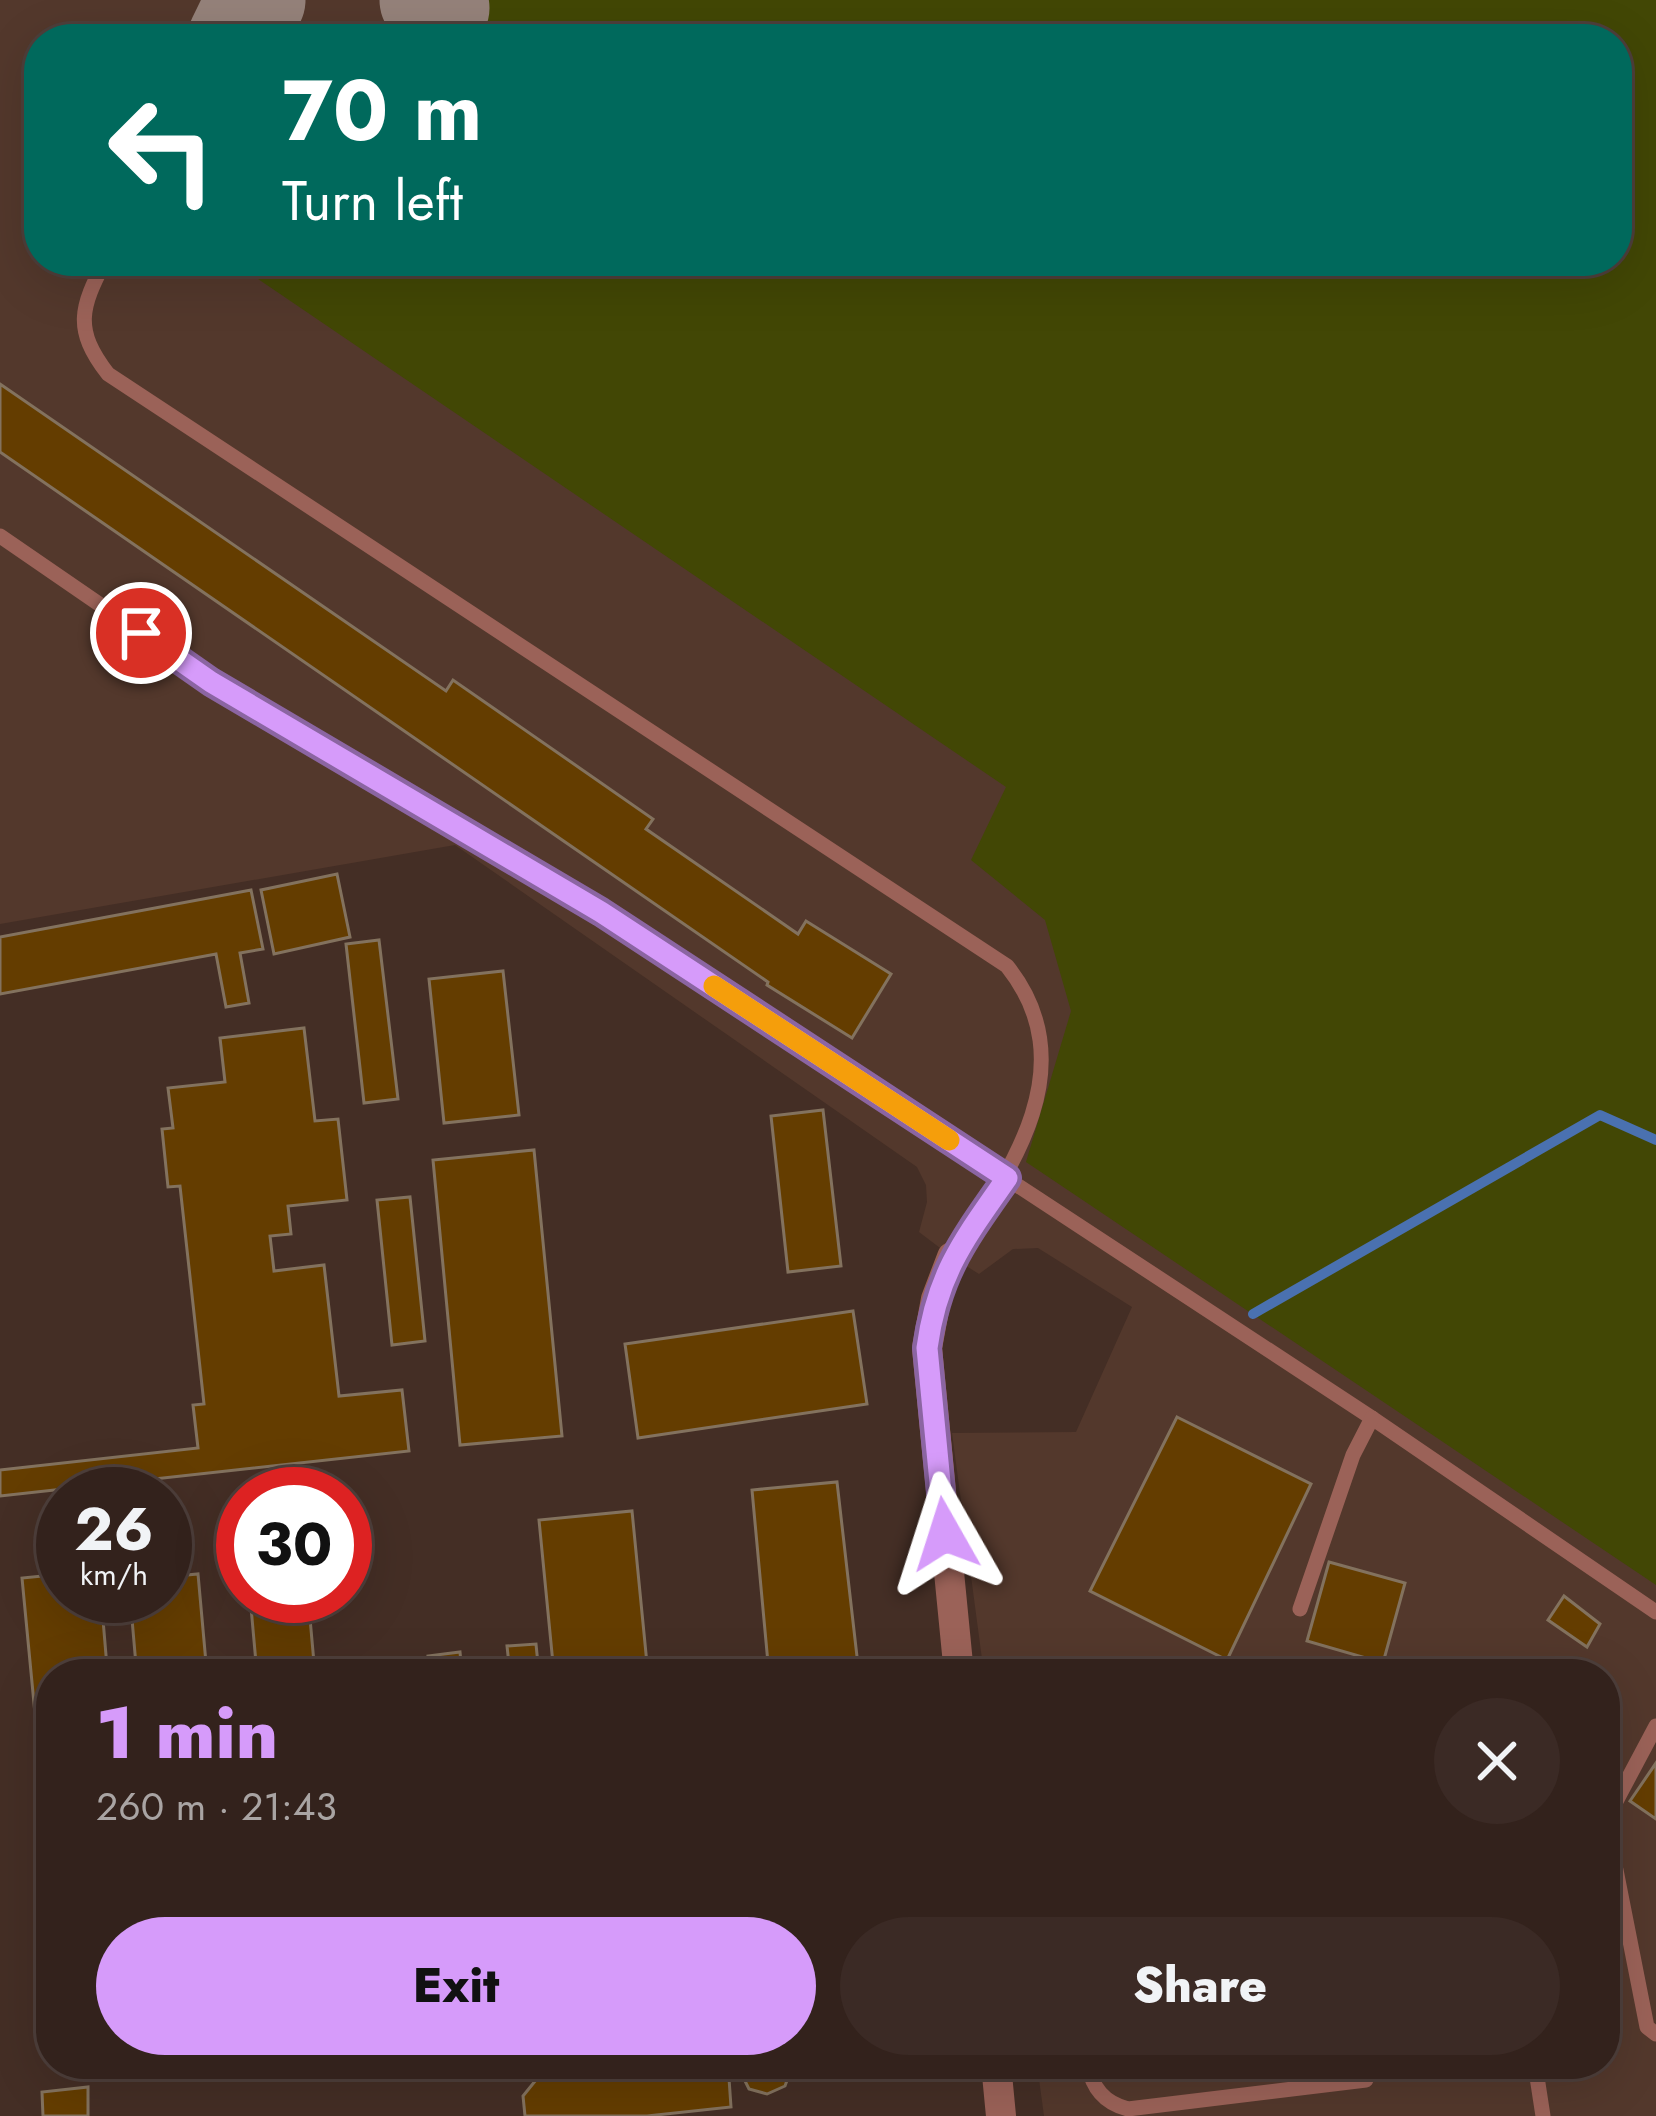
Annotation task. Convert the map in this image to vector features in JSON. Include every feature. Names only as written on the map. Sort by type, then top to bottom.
[{"type":"street","points":[[952,1257],[936,1299],[927,1348],[958,1659]]},
{"type":"street","points":[[997,2079],[1001,2116]]},
{"type":"lane","points":[[97,276],[83,304],[83,318],[89,346],[108,374],[1007,966],[1027,990],[1039,1019],[1043,1051],[1032,1115],[1007,1178],[952,1257]]},
{"type":"lane","points":[[0,536],[211,682],[601,912],[1372,1418],[1656,1612]]},
{"type":"lane","points":[[1300,1609],[1353,1455],[1372,1418]]},
{"type":"lane","points":[[1620,1787],[1656,1726]]},
{"type":"lane","points":[[1620,1890],[1647,2027],[1656,2034]]},
{"type":"lane","points":[[1092,2079],[1104,2098],[1127,2109],[1366,2080]]},
{"type":"lane","points":[[1538,2079],[1544,2116]]},
{"type":"shaded area","points":[[0,0],[1656,0],[1656,2116],[1044,2116],[1039,2079],[1620,2079],[1620,1659],[982,1659],[952,1433],[1076,1432],[1132,1307],[1038,1248],[1013,1249],[979,1274],[952,1257],[919,1232],[927,1202],[926,1185],[917,1167],[455,845],[0,924]]},
{"type":"green space","points":[[447,0],[1656,0],[1656,1585],[1026,1162],[1071,1011],[1045,920],[971,860],[1006,787],[253,276],[1632,276],[1632,24],[427,24]]},
{"type":"building","points":[[0,384],[446,691],[453,680],[653,819],[646,829],[798,934],[806,921],[891,974],[852,1038],[767,985],[0,452]]},
{"type":"building","points":[[337,874],[350,937],[274,954],[261,890]]},
{"type":"building","points":[[251,890],[263,949],[240,953],[249,1003],[226,1007],[216,954],[0,994],[0,937]]},
{"type":"building","points":[[379,940],[398,1099],[364,1103],[346,944]]},
{"type":"building","points":[[503,971],[519,1115],[444,1123],[429,979]]},
{"type":"building","points":[[304,1028],[315,1121],[338,1119],[347,1200],[288,1206],[291,1234],[270,1236],[274,1271],[324,1265],[339,1396],[402,1390],[409,1451],[264,1467],[216,1467],[216,1472],[192,1475],[192,1467],[36,1467],[36,1492],[0,1496],[0,1470],[198,1448],[193,1405],[204,1404],[180,1186],[168,1187],[162,1129],[173,1128],[168,1088],[225,1082],[220,1038]]},
{"type":"building","points":[[823,1110],[841,1266],[788,1272],[771,1116]]},
{"type":"building","points":[[534,1150],[562,1436],[460,1445],[433,1160]]},
{"type":"building","points":[[410,1197],[425,1341],[392,1345],[377,1200]]},
{"type":"building","points":[[853,1311],[867,1404],[638,1438],[625,1344]]},
{"type":"building","points":[[1177,1417],[1311,1484],[1227,1659],[1090,1591]]},
{"type":"building","points":[[837,1482],[857,1659],[768,1659],[752,1490]]},
{"type":"building","points":[[632,1511],[647,1659],[553,1659],[539,1520]]},
{"type":"building","points":[[1329,1562],[1405,1583],[1384,1659],[1307,1641]]},
{"type":"building","points":[[198,1574],[206,1659],[135,1659],[132,1623],[192,1623],[192,1575]]},
{"type":"building","points":[[36,1577],[36,1623],[103,1623],[106,1659],[36,1659],[35,1714],[22,1578]]},
{"type":"building","points":[[1564,1596],[1600,1624],[1587,1647],[1548,1620]]},
{"type":"building","points":[[252,1623],[310,1623],[314,1659],[256,1659]]},
{"type":"building","points":[[536,1644],[538,1659],[508,1659],[507,1646]]},
{"type":"building","points":[[460,1652],[461,1659],[428,1659]]},
{"type":"building","points":[[1656,1763],[1656,1819],[1630,1801]]},
{"type":"building","points":[[729,2079],[731,2107],[647,2116],[525,2116],[523,2096],[536,2080]]},
{"type":"building","points":[[744,2079],[788,2079],[785,2086],[767,2094],[749,2089]]},
{"type":"building","points":[[88,2087],[88,2116],[43,2116],[42,2092]]},
{"type":"waterway","points":[[1253,1314],[1600,1115],[1656,1140]]},
{"type":"taxiway","points":[[244,24],[256,0]]},
{"type":"taxiway","points":[[429,0],[440,8]]},
{"type":"slow traffic","points":[[714,986],[949,1140]]},
{"type":"route","points":[[141,633],[211,682],[601,912],[1007,1178],[952,1257],[931,1322],[927,1348],[945,1534]]}]
